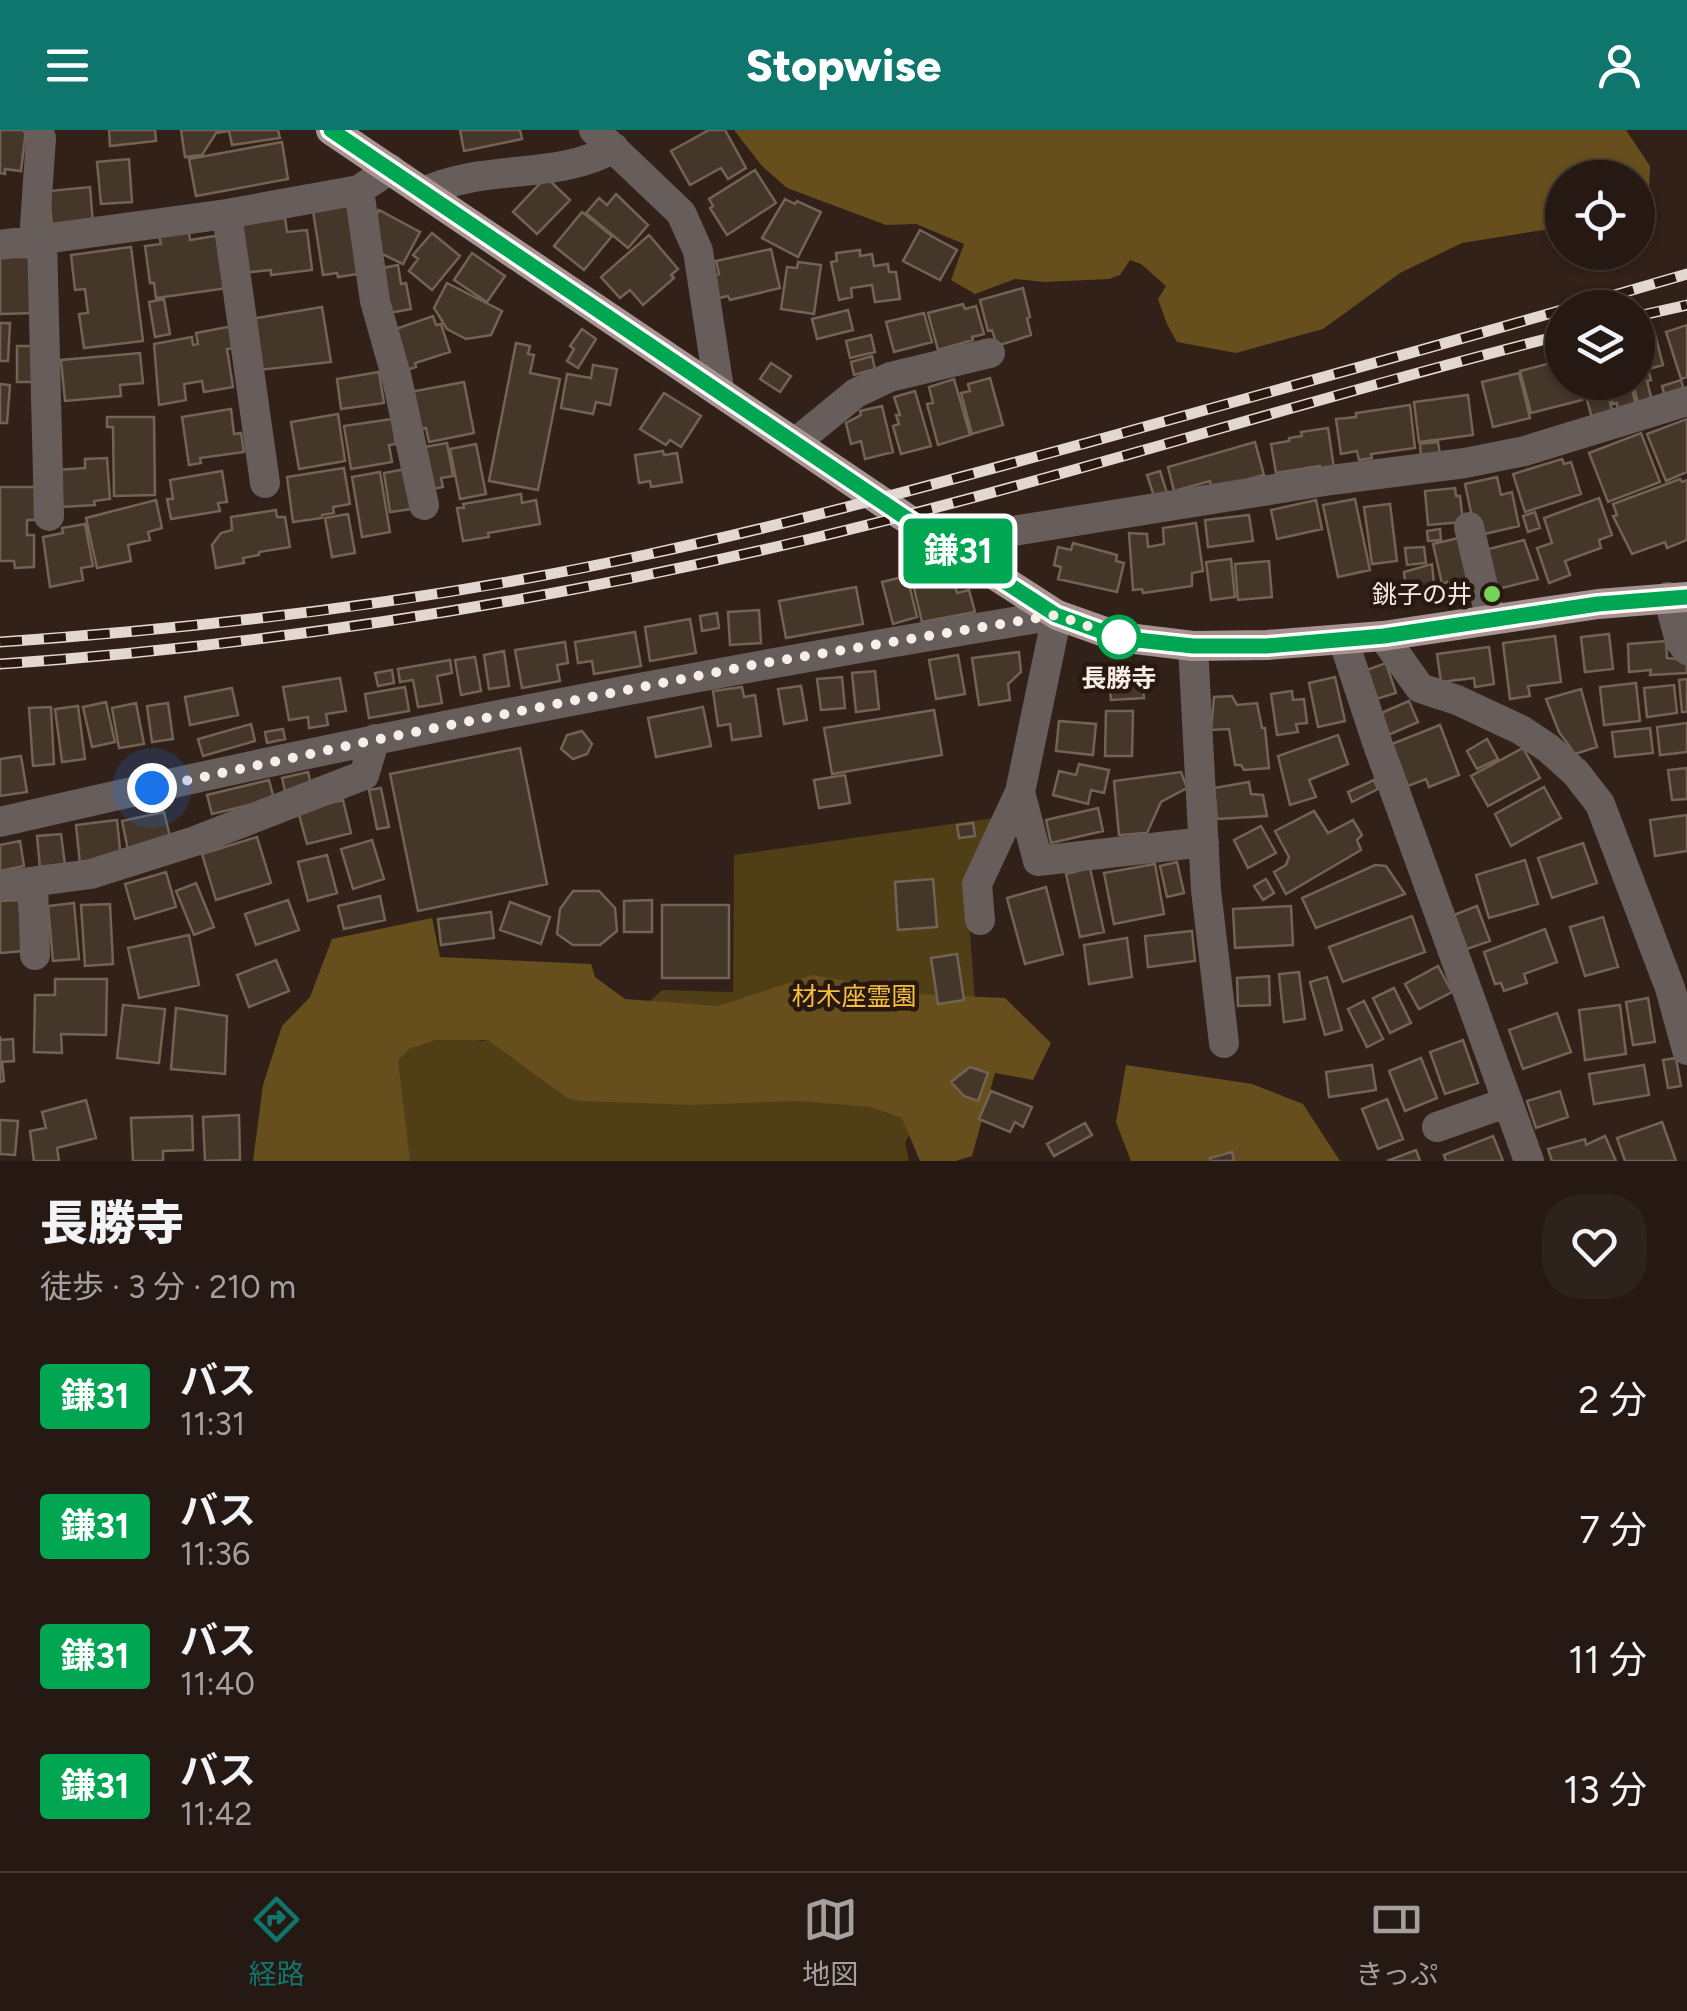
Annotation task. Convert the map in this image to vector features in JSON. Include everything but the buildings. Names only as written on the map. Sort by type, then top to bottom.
[{"type":"main road","points":[[331,130],[1056,615],[1119,638],[1193,646],[1267,646],[1384,636],[1677,597]]},
{"type":"street","points":[[38,130],[38,240],[49,516]]},
{"type":"street","points":[[424,192],[444,182],[487,172],[591,162],[604,139],[680,213],[698,251],[719,390]]},
{"type":"street","points":[[0,245],[227,214],[359,190],[390,169]]},
{"type":"street","points":[[359,190],[375,301],[397,378],[424,505]]},
{"type":"street","points":[[227,214],[265,483]]},
{"type":"street","points":[[795,443],[856,393],[890,377],[990,352]]},
{"type":"street","points":[[944,542],[1331,480],[1465,464],[1525,451],[1687,400]]},
{"type":"street","points":[[1469,527],[1491,620]]},
{"type":"street","points":[[1677,597],[1680,641],[1687,650]]},
{"type":"street","points":[[0,822],[375,740],[758,664],[1056,615],[1020,792],[977,884],[980,920]]},
{"type":"street","points":[[1384,636],[1420,688],[1457,700],[1521,730],[1576,773],[1600,804],[1670,988],[1687,1050]]},
{"type":"street","points":[[1343,639],[1529,1161]]},
{"type":"street","points":[[1193,646],[1204,842],[1224,1043]]},
{"type":"street","points":[[0,886],[91,874],[196,842],[364,775],[375,740]]},
{"type":"street","points":[[1020,792],[1038,861],[1204,842]]},
{"type":"street","points":[[32,882],[36,955]]},
{"type":"street","points":[[1437,1127],[1508,1102]]},
{"type":"green space","points":[[734,130],[1626,130],[1646,160],[1545,160],[1545,230],[1462,243],[1400,273],[1323,329],[1236,353],[1177,342],[1158,299],[1166,286],[1141,264],[1130,260],[1120,275],[1109,279],[1015,279],[975,294],[951,280],[964,244],[916,224],[886,225],[787,188],[762,166]]},
{"type":"green space","name":"材木座霊園","points":[[994,818],[966,878],[977,1028],[905,1142],[909,1161],[402,1161],[388,1048],[441,1036],[484,1041],[507,1024],[621,1028],[662,990],[733,992],[734,855]]},
{"type":"green space","points":[[432,918],[440,957],[591,964],[595,977],[625,999],[719,1006],[812,975],[919,994],[1005,998],[1051,1043],[1033,1080],[995,1073],[972,1156],[956,1161],[920,1161],[902,1118],[871,1107],[799,1101],[691,1105],[581,1101],[567,1098],[488,1040],[436,1040],[409,1049],[398,1060],[410,1161],[253,1161],[263,1085],[282,1026],[310,997],[332,939]]},
{"type":"green space","points":[[1126,1065],[1252,1084],[1303,1104],[1340,1161],[1131,1161],[1116,1122]]},
{"type":"railway","points":[[1632,290],[1687,274]]},
{"type":"railway","points":[[1655,312],[1687,305]]},
{"type":"railway","points":[[0,642],[163,629],[324,610],[485,586],[645,555],[924,487],[1545,315]]},
{"type":"railway","points":[[0,664],[306,633],[509,601],[710,562],[999,491],[1545,340]]},
{"type":"bus line","name":"鎌31","points":[[331,130],[1056,615],[1119,638],[1193,646],[1267,646],[1384,636],[1598,604],[1687,597]]},
{"type":"place","name":"銚子の井","points":[[1492,594]]},
{"type":"place","name":"長勝寺","points":[[1119,637]]},
{"type":"route","points":[[152,788],[758,664],[1056,615],[1119,637]]}]
